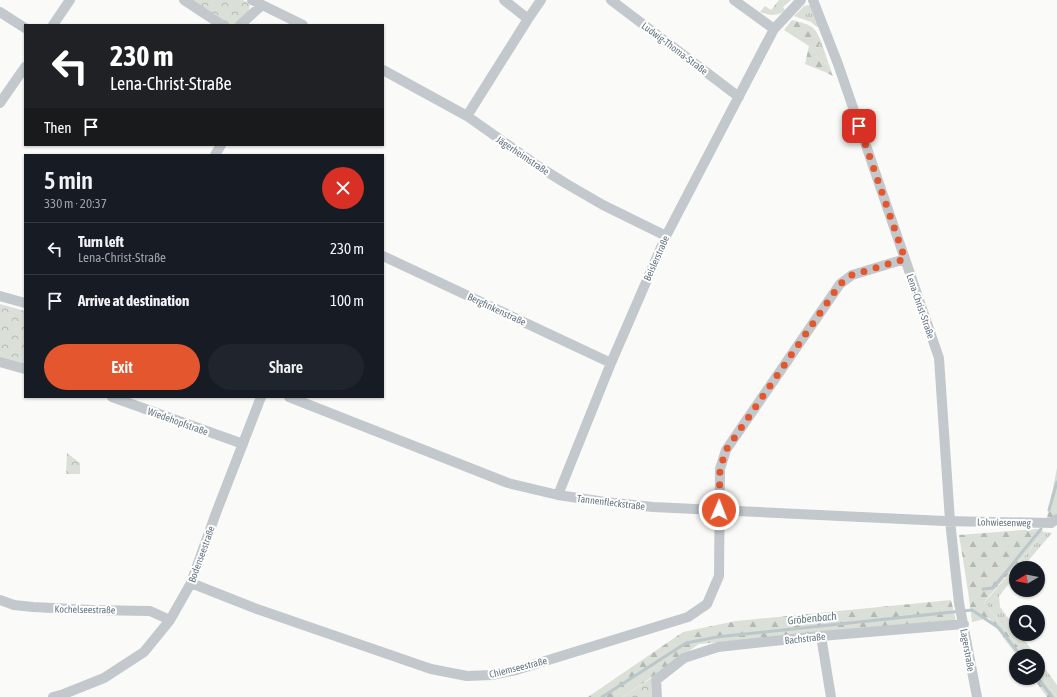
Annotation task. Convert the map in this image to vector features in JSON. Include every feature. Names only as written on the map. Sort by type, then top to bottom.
[{"type":"street","points":[[54,24],[70,0]]},
{"type":"street","points":[[184,0],[220,24]]},
{"type":"street","points":[[252,0],[298,24]]},
{"type":"street","points":[[504,0],[528,19]]},
{"type":"street","points":[[467,116],[541,0]]},
{"type":"street","name":"Ludwig-Thoma-Straße","points":[[611,0],[738,97]]},
{"type":"street","points":[[734,0],[774,29]]},
{"type":"street","name":"Beislerstraße","points":[[558,495],[611,363],[666,236],[774,29],[801,0]]},
{"type":"street","name":"Lena-Christ-Straße","points":[[813,0],[841,71],[939,358],[950,521],[959,603]]},
{"type":"street","points":[[241,24],[262,5]]},
{"type":"street","points":[[0,12],[24,27]]},
{"type":"street","points":[[0,103],[24,68]]},
{"type":"street","name":"Jägerheimstraße","points":[[384,71],[467,116],[564,183],[603,205],[666,236]]},
{"type":"street","name":"Bergfinkenstraße","points":[[384,256],[611,363]]},
{"type":"street","name":"Chiemseestraße","points":[[191,583],[257,609],[431,669],[467,676],[492,675],[516,670],[688,617],[706,604],[719,576],[720,469],[726,450],[840,284],[852,275],[905,259]]},
{"type":"street","points":[[0,296],[24,303]]},
{"type":"street","points":[[0,362],[24,369]]},
{"type":"street","name":"Wiedehopfstraße","points":[[115,398],[243,444]]},
{"type":"street","name":"Bodenseestraße","points":[[53,697],[104,678],[144,652],[170,620],[191,583],[261,398]]},
{"type":"street","name":"Tannenfleckstraße","points":[[292,398],[508,483],[558,495],[646,506],[950,521]]},
{"type":"street","name":"Lohwiesenweg","points":[[950,521],[1051,523],[1057,519]]},
{"type":"street","name":"Kochelseestraße","points":[[0,600],[14,605],[33,607],[150,611],[170,620]]},
{"type":"street","name":"Lagerstraße","points":[[959,603],[977,697]]},
{"type":"street","name":"Bachstraße","points":[[657,697],[656,680],[684,658],[718,647],[963,620]]},
{"type":"street","points":[[821,636],[831,697]]},
{"type":"green space","points":[[184,0],[243,0],[250,3],[249,11],[236,24],[223,24]]},
{"type":"green space","points":[[779,0],[791,0],[783,7],[785,10],[779,14],[773,15],[760,12],[765,6],[771,10]]},
{"type":"green space","points":[[804,6],[813,6],[821,25],[817,27],[811,22],[794,16]]},
{"type":"green space","points":[[792,20],[807,24],[816,31],[821,41],[818,47],[814,48],[814,56],[829,65],[833,76],[805,64],[809,46],[784,30]]},
{"type":"green space","points":[[821,41],[829,65],[814,56],[814,48],[818,47]]},
{"type":"green space","points":[[0,304],[24,311],[24,366],[0,359]]},
{"type":"green space","points":[[67,453],[80,463],[80,474],[66,474]]},
{"type":"green space","points":[[1057,468],[1057,514],[1054,519],[1047,518]]},
{"type":"green space","points":[[1037,529],[1045,532],[1020,561],[1009,561],[1009,573],[984,602],[1009,635],[1009,641],[1014,641],[1020,649],[1012,649],[989,618],[972,622],[959,535]]},
{"type":"green space","points":[[1045,532],[1052,533],[1028,561],[1020,561]]},
{"type":"green space","points":[[1009,574],[1009,584],[999,596],[1000,607],[1009,619],[1009,635],[984,602]]},
{"type":"green space","points":[[951,600],[956,621],[699,644],[623,697],[588,697],[683,632],[736,621]]},
{"type":"green space","points":[[1014,641],[1025,641],[1031,649],[1020,649]]},
{"type":"green space","points":[[1045,669],[1057,685],[1057,697],[1045,681]]},
{"type":"green space","points":[[651,678],[652,697],[623,697]]},
{"type":"green space","points":[[1045,681],[1057,697],[1047,697],[1038,685],[1045,685]]},
{"type":"waterway","points":[[1049,510],[1057,482]]},
{"type":"waterway","points":[[983,589],[993,588],[1041,529]]},
{"type":"waterway","name":"Gröbenbach","points":[[602,697],[686,643],[717,637],[972,610],[999,628],[1016,649]]},
{"type":"waterway","name":"Gröbenbach","points":[[1043,685],[1052,697]]},
{"type":"route","points":[[719,510],[720,469],[726,450],[840,284],[852,275],[905,259],[859,126]]}]
